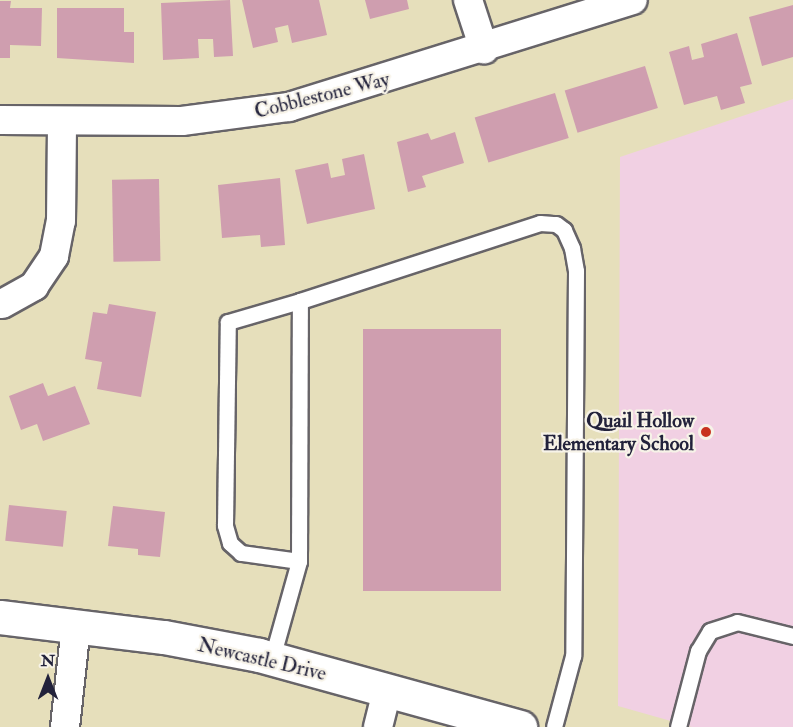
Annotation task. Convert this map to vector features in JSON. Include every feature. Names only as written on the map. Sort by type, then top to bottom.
[{"type":"street","points":[[468,0],[484,49]]},
{"type":"street","name":"Cobblestone Way","points":[[0,120],[182,121],[258,113],[342,94],[633,0]]},
{"type":"street","points":[[2,304],[34,286],[54,256],[61,221],[62,121]]},
{"type":"street","name":"Newcastle Drive","points":[[0,617],[76,625],[272,658],[520,727]]},
{"type":"street","points":[[65,727],[76,625]]},
{"type":"street","points":[[378,727],[387,690]]},
{"type":"lane","points":[[299,561],[262,559],[241,552],[230,543],[225,525],[228,322],[540,223],[556,224],[564,230],[576,271],[573,656],[554,727]]},
{"type":"lane","points":[[272,658],[299,561],[300,301]]},
{"type":"lane","points":[[678,727],[698,651],[710,631],[737,622],[793,636]]},
{"type":"shaded area","name":"Quail Hollow Elementary School","points":[[793,99],[793,727],[692,727],[618,706],[620,157]]},
{"type":"building","points":[[230,0],[233,56],[214,57],[213,39],[198,39],[199,58],[163,60],[161,3]]},
{"type":"building","points":[[242,0],[319,0],[327,35],[292,43],[288,25],[275,28],[278,42],[253,48]]},
{"type":"building","points":[[365,0],[407,0],[409,9],[370,19]]},
{"type":"building","points":[[0,1],[11,1],[10,8],[42,8],[41,46],[10,45],[10,58],[0,58]]},
{"type":"building","points":[[793,5],[793,57],[762,66],[749,17]]},
{"type":"building","points":[[57,8],[124,8],[124,32],[134,32],[134,63],[57,58]]},
{"type":"building","points":[[737,33],[752,84],[740,87],[745,103],[721,110],[717,96],[684,105],[669,52],[689,46],[692,60],[704,57],[701,44]]},
{"type":"building","points":[[645,66],[658,108],[578,133],[565,91]]},
{"type":"building","points":[[555,93],[569,138],[488,163],[475,118]]},
{"type":"building","points":[[455,132],[464,163],[422,176],[426,187],[408,192],[397,142],[428,133],[431,140]]},
{"type":"building","points":[[364,154],[375,209],[307,224],[295,170],[328,163],[331,178],[345,175],[342,159]]},
{"type":"building","points":[[280,178],[285,245],[261,247],[260,235],[222,238],[218,185]]},
{"type":"building","points":[[159,179],[160,261],[113,262],[112,180]]},
{"type":"building","points":[[109,304],[156,312],[141,397],[97,389],[102,362],[85,359],[93,312],[107,314]]},
{"type":"building","points":[[363,329],[501,329],[501,591],[363,591]]},
{"type":"building","points":[[43,383],[48,396],[75,386],[90,424],[43,441],[37,424],[21,430],[9,396]]},
{"type":"building","points":[[9,505],[67,511],[63,547],[5,541]]},
{"type":"building","points":[[113,506],[165,512],[160,557],[138,555],[138,549],[108,546]]},
{"type":"place","name":"Quail Hollow Elementary School","points":[[706,432]]}]
